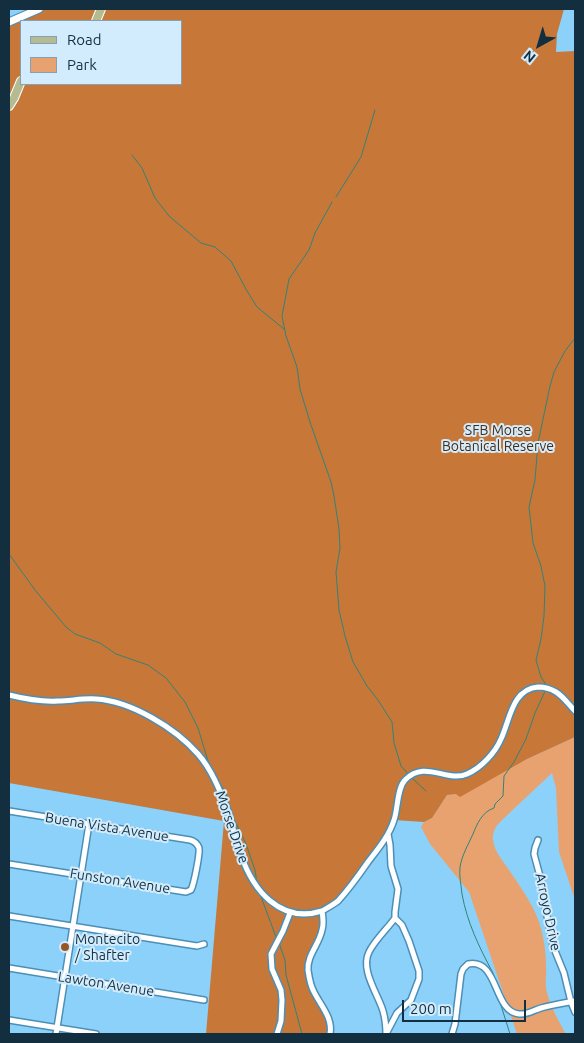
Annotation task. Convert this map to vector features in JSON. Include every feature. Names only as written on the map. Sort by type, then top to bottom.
[{"type":"main road","points":[[9,106],[20,83]]},
{"type":"street","points":[[9,22],[39,9]]},
{"type":"street","points":[[277,1034],[281,1021],[282,1000],[272,970],[271,954],[290,913],[304,914],[322,911],[332,905],[345,892],[388,834],[394,820],[402,785],[406,780],[421,771],[458,776],[468,774],[492,753],[499,743],[519,697],[533,688],[542,687],[552,690],[561,696],[575,711]]},
{"type":"street","name":"Morse Drive","points":[[9,695],[40,701],[89,699],[113,702],[139,711],[178,735],[199,755],[217,784],[229,814],[242,858],[254,882],[271,902],[290,913]]},
{"type":"street","name":"Buena Vista Avenue","points":[[9,811],[190,840],[197,844],[198,851]]},
{"type":"street","points":[[56,1034],[89,824]]},
{"type":"street","points":[[386,1034],[383,1010],[375,993],[368,970],[367,959],[372,948],[395,918],[398,889],[391,866],[388,834]]},
{"type":"street","name":"Arroyo Drive","points":[[538,840],[534,854],[542,880],[543,898],[553,946],[564,973],[575,1012]]},
{"type":"street","name":"Funston Avenue","points":[[9,864],[188,892],[194,884],[198,851]]},
{"type":"street","points":[[322,911],[322,930],[309,958],[308,968],[313,990],[330,1023],[330,1034]]},
{"type":"street","points":[[9,916],[197,946],[204,944]]},
{"type":"street","points":[[386,1034],[397,1014],[411,1000],[419,979],[409,941],[402,925],[395,918]]},
{"type":"street","points":[[452,1034],[461,974],[468,964],[479,964],[486,969],[505,1005],[514,1013],[524,1014],[573,1001]]},
{"type":"street","name":"Lawton Avenue","points":[[9,968],[204,1000]]},
{"type":"street","points":[[9,1020],[96,1034]]},
{"type":"green space","name":"SFB Morse Botanical Reserve","points":[[39,9],[564,9],[557,34],[556,52],[575,51],[575,737],[527,759],[460,797],[456,794],[447,795],[432,818],[424,822],[394,820],[345,892],[322,911],[323,924],[309,958],[309,979],[326,1013],[330,1034],[206,1034],[224,821],[9,783],[9,22]]},
{"type":"green space","points":[[575,737],[575,900],[559,852],[556,788],[552,773],[502,820],[493,834],[497,852],[534,910],[539,923],[545,951],[547,994],[566,1034],[517,1034],[469,892],[430,844],[421,827],[424,822],[432,818],[447,795],[456,794]]},
{"type":"waterway","points":[[336,197],[361,157],[375,110]]},
{"type":"waterway","points":[[132,155],[142,168],[155,198],[169,216],[201,243],[215,247],[231,261],[257,307],[284,329]]},
{"type":"waterway","points":[[332,202],[315,233],[309,250],[289,279],[282,316],[286,336],[297,367],[300,389],[334,496],[340,548],[336,572],[339,610],[345,636],[353,662],[392,722],[394,743],[401,766],[409,775]]},
{"type":"waterway","points":[[547,686],[541,677],[536,660],[544,616],[545,586],[541,566],[533,543],[529,507],[535,480],[538,443],[550,386],[554,372],[565,351],[575,338]]},
{"type":"waterway","points":[[9,554],[35,590],[66,627],[75,634],[100,643],[116,654],[148,665],[166,678],[185,702],[198,728],[209,764]]},
{"type":"waterway","points":[[494,978],[467,914],[462,894],[460,867],[478,822],[486,812],[494,808],[495,804],[503,796],[504,776],[526,739],[546,689]]},
{"type":"waterway","points":[[412,778],[426,791]]},
{"type":"waterway","points":[[218,781],[226,793],[230,811],[246,844],[255,870],[257,883]]},
{"type":"waterway","points":[[260,894],[276,937]]},
{"type":"waterway","points":[[279,943],[285,960],[286,975],[302,1034]]},
{"type":"waterway","points":[[499,999],[510,1034]]},
{"type":"place","name":"Montecito / Shafter","points":[[65,947]]}]
